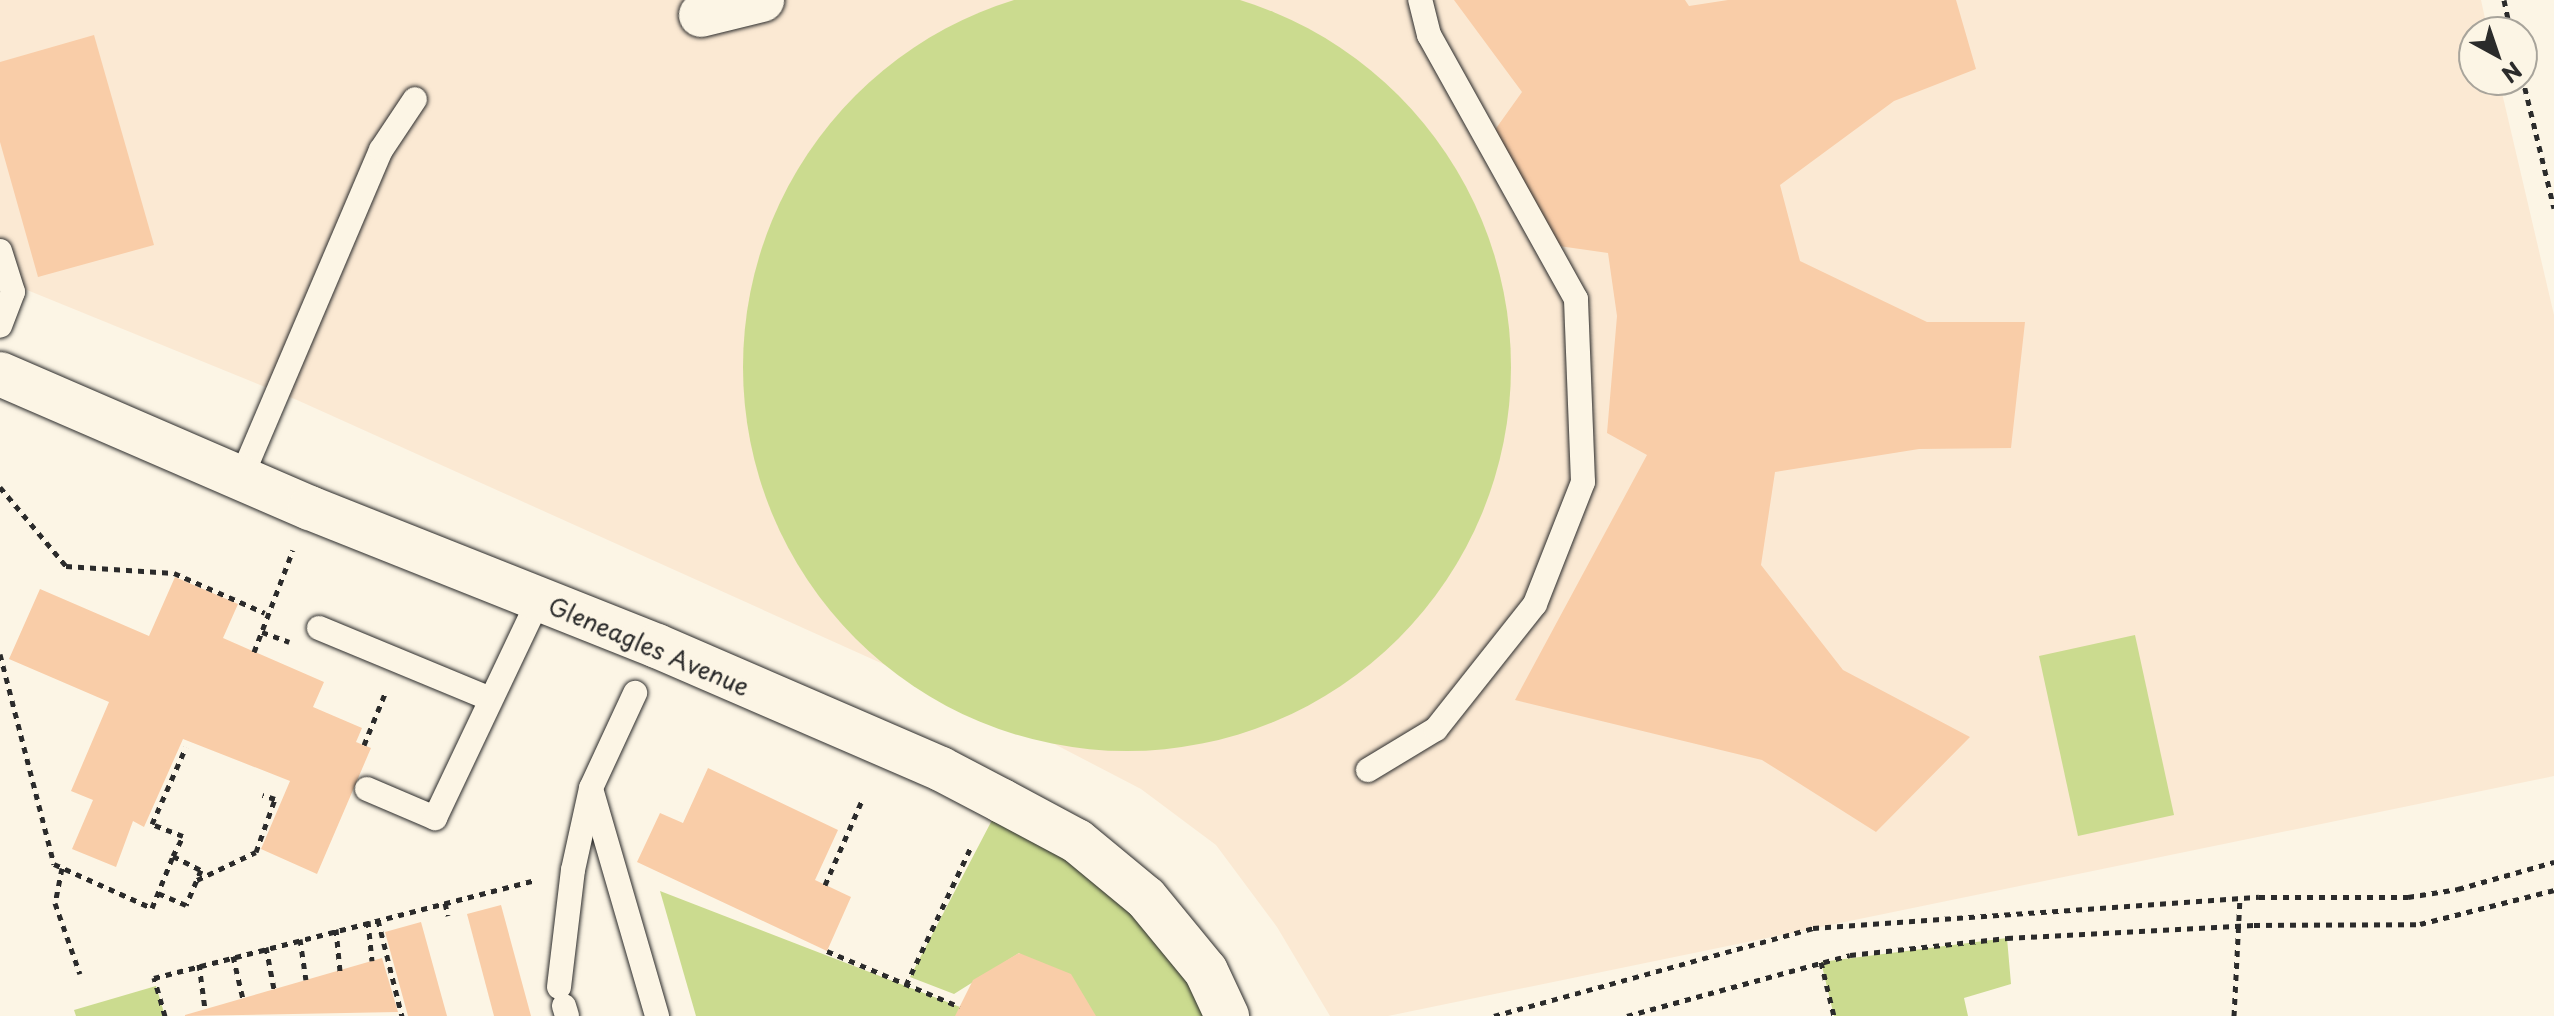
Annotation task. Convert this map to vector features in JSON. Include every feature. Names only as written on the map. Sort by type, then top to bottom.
[{"type":"street","points":[[701,15],[762,0]]},
{"type":"street","name":"Gleneagles Avenue","points":[[0,374],[310,508],[539,599],[941,769],[1077,841],[1146,898],[1206,971],[1227,1016]]},
{"type":"lane","points":[[1368,770],[1436,729],[1535,604],[1583,482],[1576,299],[1429,35],[1420,0]]},
{"type":"lane","points":[[241,478],[381,150],[415,99]]},
{"type":"lane","points":[[0,251],[13,292],[0,326]]},
{"type":"lane","points":[[367,789],[435,818],[539,599]]},
{"type":"lane","points":[[319,628],[490,699]]},
{"type":"lane","points":[[563,1003],[573,870],[591,788],[635,693]]},
{"type":"lane","points":[[591,788],[657,1016]]},
{"type":"path","points":[[2527,96],[2554,208]]},
{"type":"path","points":[[0,487],[66,566],[174,573],[265,613]]},
{"type":"path","points":[[254,652],[265,613],[310,508]]},
{"type":"path","points":[[0,654],[54,864],[152,908],[183,836],[152,824],[186,747]]},
{"type":"path","points":[[197,880],[256,852],[275,799],[263,795]]},
{"type":"path","points":[[825,885],[863,798]]},
{"type":"path","points":[[906,985],[971,847]]},
{"type":"path","points":[[158,893],[186,905],[197,880],[201,870],[173,856]]},
{"type":"path","points":[[1494,1016],[1813,928],[2240,898],[2408,897],[2458,889],[2554,862]]},
{"type":"path","points":[[62,868],[55,903],[80,974]]},
{"type":"path","points":[[165,1016],[154,978],[573,870]]},
{"type":"path","points":[[1627,1016],[1821,962],[1954,941],[2240,926],[2420,924],[2554,890]]},
{"type":"path","points":[[2234,1016],[2240,898]]},
{"type":"path","points":[[445,903],[448,916]]},
{"type":"path","points":[[378,920],[402,1016]]},
{"type":"path","points":[[368,921],[372,961]]},
{"type":"path","points":[[336,929],[340,971]]},
{"type":"path","points":[[300,939],[306,980]]},
{"type":"path","points":[[266,947],[274,989]]},
{"type":"path","points":[[827,951],[960,1007]]},
{"type":"path","points":[[233,956],[243,999]]},
{"type":"path","points":[[1821,962],[1834,1016]]},
{"type":"path","points":[[199,964],[205,1009]]},
{"type":"shaded area","points":[[0,0],[2481,0],[2484,16],[2458,16],[2458,96],[2503,96],[2554,315],[2554,776],[1388,1016],[1330,1016],[1277,927],[1216,845],[1141,789],[1012,722],[297,400],[0,279]]},
{"type":"green space","points":[[1127,-17],[1202,-10],[1274,12],[1340,48],[1399,95],[1446,154],[1482,220],[1504,292],[1511,367],[1504,442],[1482,514],[1446,580],[1399,639],[1340,686],[1274,722],[1202,744],[1127,751],[1052,744],[980,722],[914,686],[855,639],[808,580],[772,514],[750,442],[743,367],[750,292],[772,220],[808,154],[855,95],[914,48],[980,12],[1052,-10]]},
{"type":"green space","points":[[2135,635],[2174,815],[2078,836],[2039,656]]},
{"type":"green space","points":[[1002,801],[1146,898],[1227,1016],[1089,1016],[1019,953],[954,994],[910,977]]},
{"type":"green space","points":[[660,891],[960,1007],[958,1016],[696,1016]]},
{"type":"green space","points":[[2007,938],[2011,984],[1964,998],[1968,1016],[1834,1016],[1821,962]]},
{"type":"green space","points":[[156,986],[165,1016],[76,1016],[74,1010]]},
{"type":"building","points":[[1454,0],[1685,0],[1689,6],[1728,0],[1956,0],[1976,69],[1894,101],[1780,185],[1800,261],[1927,322],[2025,322],[2011,448],[1919,449],[1775,472],[1761,565],[1843,670],[1970,737],[1876,832],[1762,760],[1515,700],[1647,455],[1607,433],[1617,316],[1608,253],[1559,246],[1492,134],[1522,92]]},
{"type":"building","points":[[94,35],[154,245],[38,277],[0,142],[0,62]]},
{"type":"building","points":[[175,577],[238,604],[223,638],[324,682],[313,707],[362,728],[356,742],[371,748],[317,874],[261,849],[290,781],[183,739],[144,827],[133,821],[116,867],[72,849],[93,800],[71,791],[109,702],[9,659],[40,589],[149,636]]},
{"type":"building","points":[[708,768],[838,830],[815,880],[851,897],[827,951],[637,862],[660,813],[683,823]]},
{"type":"building","points":[[501,905],[531,1016],[494,1016],[467,914]]},
{"type":"building","points":[[421,922],[447,1016],[408,1016],[385,932]]},
{"type":"building","points":[[1019,953],[1071,974],[1096,1016],[955,1016],[973,980]]},
{"type":"building","points":[[382,958],[398,1012],[185,1016],[185,1015]]}]
